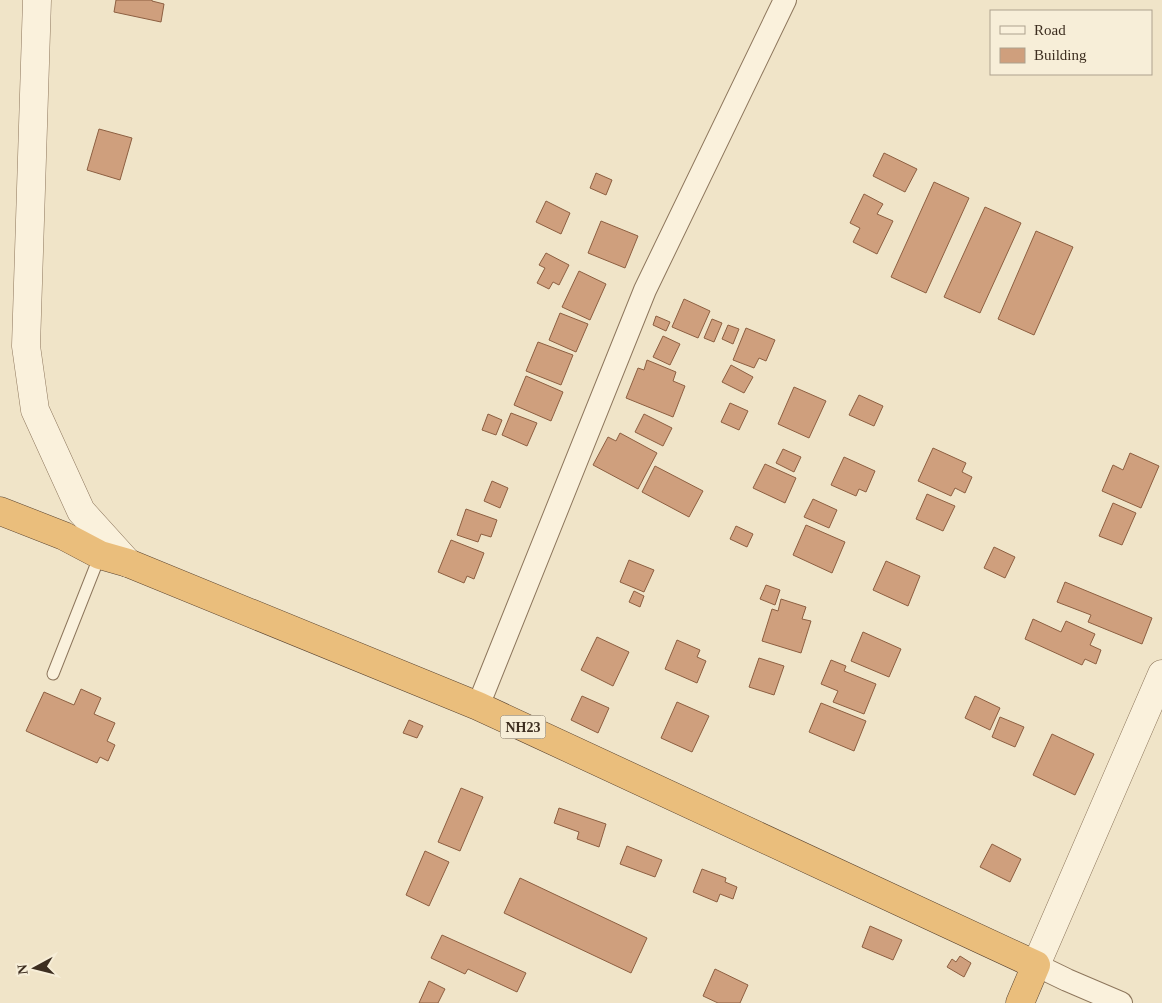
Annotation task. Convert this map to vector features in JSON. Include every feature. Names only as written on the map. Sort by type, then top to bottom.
[{"type":"highway","name":"NH23","points":[[0,511],[64,536],[100,555],[128,563],[478,706],[1036,964]]},
{"type":"highway","points":[[1020,1003],[1036,964]]},
{"type":"street","points":[[38,0],[26,346],[35,410],[81,511],[128,563]]},
{"type":"street","points":[[478,706],[645,290],[784,0]]},
{"type":"street","points":[[1121,1003],[1067,980],[1036,964],[1162,674]]},
{"type":"lane","points":[[53,674],[100,555]]},
{"type":"building","points":[[116,0],[152,0],[164,4],[161,22],[114,12]]},
{"type":"building","points":[[99,129],[132,138],[120,180],[87,170]]},
{"type":"building","points":[[884,153],[917,169],[905,192],[873,176]]},
{"type":"building","points":[[596,173],[612,180],[606,195],[590,188]]},
{"type":"building","points":[[934,182],[969,198],[926,293],[891,277]]},
{"type":"building","points":[[864,194],[883,204],[877,214],[893,221],[877,254],[853,242],[860,228],[850,223]]},
{"type":"building","points":[[546,201],[570,213],[561,234],[536,222]]},
{"type":"building","points":[[985,207],[1021,223],[980,313],[944,297]]},
{"type":"building","points":[[601,221],[638,236],[625,268],[588,253]]},
{"type":"building","points":[[1036,231],[1073,247],[1034,335],[998,319]]},
{"type":"building","points":[[546,253],[569,265],[559,285],[553,282],[549,289],[537,283],[545,268],[539,265]]},
{"type":"building","points":[[579,271],[606,284],[590,320],[562,307]]},
{"type":"building","points":[[684,299],[710,311],[698,338],[672,327]]},
{"type":"building","points":[[560,313],[588,324],[576,352],[549,340]]},
{"type":"building","points":[[656,316],[670,322],[666,331],[653,325]]},
{"type":"building","points":[[712,319],[722,323],[714,342],[704,338]]},
{"type":"building","points":[[728,325],[739,329],[733,344],[722,339]]},
{"type":"building","points":[[746,328],[775,340],[766,361],[759,358],[754,368],[733,360]]},
{"type":"building","points":[[663,336],[680,344],[670,365],[653,357]]},
{"type":"building","points":[[538,342],[573,355],[561,385],[526,371]]},
{"type":"building","points":[[647,360],[676,372],[673,381],[685,386],[673,417],[626,398],[638,368],[644,370]]},
{"type":"building","points":[[731,365],[753,377],[744,393],[722,382]]},
{"type":"building","points":[[526,376],[563,392],[551,421],[514,405]]},
{"type":"building","points":[[794,387],[826,401],[809,438],[778,424]]},
{"type":"building","points":[[859,395],[883,406],[874,426],[849,415]]},
{"type":"building","points":[[730,403],[748,411],[739,430],[721,422]]},
{"type":"building","points":[[511,413],[537,423],[527,446],[502,435]]},
{"type":"building","points":[[488,414],[502,420],[496,435],[482,430]]},
{"type":"building","points":[[644,414],[672,428],[663,446],[635,432]]},
{"type":"building","points":[[620,433],[657,453],[638,489],[593,465],[608,437],[616,441]]},
{"type":"building","points":[[933,448],[966,463],[962,472],[972,477],[965,493],[955,488],[951,496],[918,481]]},
{"type":"building","points":[[783,449],[801,457],[794,472],[776,463]]},
{"type":"building","points":[[1130,453],[1159,466],[1141,508],[1102,491],[1113,465],[1123,470]]},
{"type":"building","points":[[844,457],[875,471],[866,492],[859,489],[856,496],[831,485]]},
{"type":"building","points":[[765,464],[796,478],[785,503],[753,488]]},
{"type":"building","points":[[655,466],[703,491],[689,517],[642,492]]},
{"type":"building","points":[[492,481],[508,488],[500,508],[484,501]]},
{"type":"building","points":[[927,494],[955,506],[943,531],[916,519]]},
{"type":"building","points":[[813,499],[837,510],[829,528],[804,517]]},
{"type":"building","points":[[1113,503],[1136,513],[1122,545],[1099,536]]},
{"type":"building","points":[[466,509],[497,520],[491,537],[481,534],[478,542],[457,535]]},
{"type":"building","points":[[806,525],[845,542],[832,573],[793,555]]},
{"type":"building","points":[[736,526],[753,534],[747,547],[730,539]]},
{"type":"building","points":[[451,540],[484,553],[474,579],[467,576],[464,583],[438,572]]},
{"type":"building","points":[[994,547],[1015,557],[1005,578],[984,568]]},
{"type":"building","points":[[629,560],[654,570],[644,592],[620,582]]},
{"type":"building","points":[[886,561],[920,576],[908,606],[873,590]]},
{"type":"building","points":[[1065,582],[1152,618],[1142,644],[1088,622],[1091,615],[1057,602]]},
{"type":"building","points":[[766,585],[780,590],[775,605],[760,599]]},
{"type":"building","points":[[634,591],[644,596],[640,607],[629,602]]},
{"type":"building","points":[[781,599],[806,607],[802,619],[811,621],[801,653],[762,641],[772,609],[778,611]]},
{"type":"building","points":[[1033,619],[1061,632],[1066,621],[1095,634],[1090,645],[1101,650],[1096,664],[1085,659],[1082,665],[1025,639]]},
{"type":"building","points":[[863,632],[901,649],[889,677],[851,661]]},
{"type":"building","points":[[597,637],[629,652],[613,686],[581,670]]},
{"type":"building","points":[[677,640],[700,650],[697,657],[706,661],[697,683],[665,669]]},
{"type":"building","points":[[759,658],[784,666],[774,695],[749,687]]},
{"type":"building","points":[[831,660],[846,666],[844,671],[876,684],[864,714],[833,702],[838,691],[821,684]]},
{"type":"building","points":[[81,689],[101,698],[94,714],[115,723],[107,741],[115,745],[108,761],[100,757],[97,763],[26,731],[44,692],[74,705]]},
{"type":"building","points":[[582,696],[609,708],[598,733],[571,720]]},
{"type":"building","points":[[975,696],[1000,708],[990,730],[965,718]]},
{"type":"building","points":[[677,702],[709,716],[692,752],[661,738]]},
{"type":"building","points":[[821,703],[866,721],[854,751],[809,732]]},
{"type":"building","points":[[1000,717],[1024,727],[1015,747],[992,737]]},
{"type":"building","points":[[409,720],[423,726],[417,738],[403,733]]},
{"type":"building","points":[[1052,734],[1094,754],[1075,795],[1033,775]]},
{"type":"building","points":[[461,788],[483,797],[460,851],[438,842]]},
{"type":"building","points":[[559,808],[606,824],[599,847],[577,839],[579,832],[554,823]]},
{"type":"building","points":[[992,844],[1021,859],[1010,882],[980,867]]},
{"type":"building","points":[[627,846],[662,860],[655,877],[620,864]]},
{"type":"building","points":[[425,851],[449,862],[429,906],[406,895]]},
{"type":"building","points":[[702,869],[726,878],[725,882],[737,887],[733,899],[720,894],[717,902],[693,892]]},
{"type":"building","points":[[520,878],[647,938],[631,973],[504,913]]},
{"type":"building","points":[[870,926],[902,940],[893,960],[862,947]]},
{"type":"building","points":[[442,935],[526,973],[517,992],[468,969],[465,974],[431,958]]},
{"type":"building","points":[[960,956],[971,963],[964,977],[947,967],[952,959],[956,962]]},
{"type":"building","points":[[715,969],[748,985],[740,1003],[718,1003],[703,996]]},
{"type":"building","points":[[429,981],[445,989],[438,1003],[419,1003]]}]
